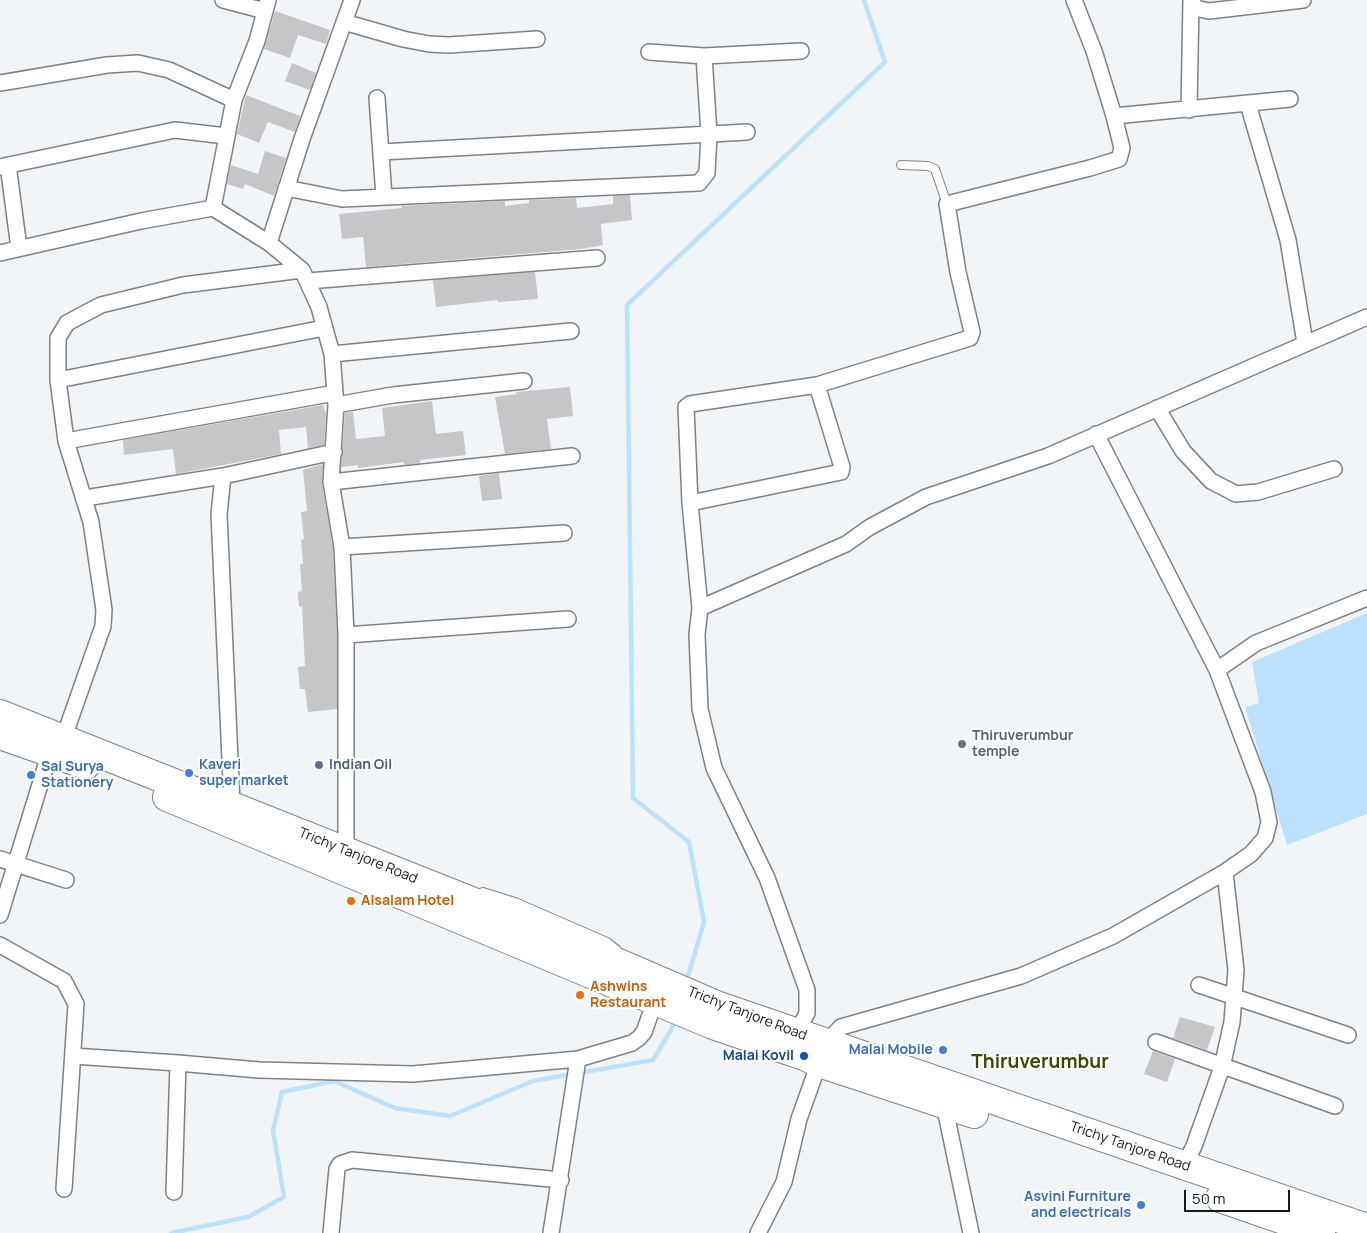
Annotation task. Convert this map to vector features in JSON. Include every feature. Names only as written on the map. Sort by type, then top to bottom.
[{"type":"highway","name":"Trichy Tanjore Road","points":[[0,714],[57,745],[226,824],[656,990],[716,1015],[804,1056],[822,1053],[1184,1166],[1367,1228]]},
{"type":"highway","name":"Trichy Tanjore Road","points":[[0,735],[57,745],[232,804],[514,918],[656,990]]},
{"type":"highway","name":"Trichy Tanjore Road","points":[[716,1015],[797,1033],[822,1053],[944,1104],[1320,1233]]},
{"type":"street","points":[[213,208],[234,100],[267,6],[224,0]]},
{"type":"street","points":[[269,243],[286,188],[352,0]]},
{"type":"street","points":[[797,1033],[807,1013],[807,990],[767,878],[714,768],[702,718],[697,634],[700,608],[690,503],[686,407],[690,404],[817,385],[972,338],[958,272],[947,204],[1116,161],[1122,148],[1094,51],[1074,0]]},
{"type":"street","points":[[1189,110],[1191,0]]},
{"type":"street","points":[[1191,0],[1195,8],[1209,11],[1303,0]]},
{"type":"street","points":[[344,22],[403,39],[429,44],[448,45],[538,39]]},
{"type":"street","points":[[649,52],[704,56],[802,50]]},
{"type":"street","points":[[286,188],[342,199],[692,185],[704,179],[707,173],[709,134],[704,56]]},
{"type":"street","points":[[0,83],[107,65],[138,63],[169,70],[234,100]]},
{"type":"street","points":[[377,98],[384,197]]},
{"type":"street","points":[[1114,116],[1290,100]]},
{"type":"street","points":[[1248,104],[1288,240],[1305,344]]},
{"type":"street","points":[[19,248],[4,166],[175,130],[226,136]]},
{"type":"street","points":[[381,152],[748,132]]},
{"type":"street","points":[[0,253],[141,221],[213,208],[269,243],[305,275],[319,307],[332,354],[335,399],[334,452],[331,482],[342,547],[346,635],[346,851]]},
{"type":"street","points":[[0,915],[7,861],[57,745],[103,626],[104,610],[91,522],[66,441],[58,380],[58,338],[67,323],[101,305],[183,285],[305,275],[597,258]]},
{"type":"street","points":[[700,608],[846,544],[870,527],[926,497],[1048,456],[1367,317]]},
{"type":"street","points":[[58,380],[324,328]]},
{"type":"street","points":[[332,354],[572,331]]},
{"type":"street","points":[[66,441],[335,399],[393,395],[524,381]]},
{"type":"street","points":[[690,503],[841,472],[842,467],[817,385]]},
{"type":"street","points":[[1158,408],[1183,451],[1212,481],[1236,494],[1258,492],[1334,469]]},
{"type":"street","points":[[758,1233],[784,1182],[798,1119],[822,1053],[841,1027],[1022,976],[1113,936],[1225,872],[1251,854],[1265,838],[1269,822],[1263,792],[1217,670],[1096,434]]},
{"type":"street","points":[[85,498],[223,476],[334,452]]},
{"type":"street","points":[[331,482],[572,456]]},
{"type":"street","points":[[223,476],[219,514],[232,804]]},
{"type":"street","points":[[342,547],[564,533]]},
{"type":"street","points":[[1217,670],[1256,643],[1367,598]]},
{"type":"street","points":[[346,635],[568,619]]},
{"type":"street","points":[[7,861],[66,880]]},
{"type":"street","points":[[1184,1166],[1194,1146],[1222,1067],[1235,996],[1236,970],[1225,872]]},
{"type":"street","points":[[0,945],[64,982],[76,1004],[64,1189]]},
{"type":"street","points":[[1199,985],[1348,1035]]},
{"type":"street","points":[[73,1056],[259,1070],[413,1074],[577,1063],[632,1043],[639,1038],[644,1032],[656,990]]},
{"type":"street","points":[[1156,1042],[1336,1106]]},
{"type":"street","points":[[174,1192],[178,1063]]},
{"type":"street","points":[[551,1233],[561,1180],[572,1087],[577,1063]]},
{"type":"street","points":[[944,1104],[971,1233]]},
{"type":"street","points":[[331,1233],[337,1169],[340,1164],[346,1161],[352,1160],[561,1180]]},
{"type":"lane","points":[[901,165],[928,166],[936,169],[947,204]]},
{"type":"lane","points":[[382,866],[436,877]]},
{"type":"lane","points":[[471,888],[515,902],[607,942],[656,990]]},
{"type":"water","points":[[1367,613],[1367,814],[1287,845],[1245,707],[1259,703],[1252,662]]},
{"type":"building","points":[[275,11],[330,30],[326,44],[298,35],[290,58],[264,49]]},
{"type":"building","points":[[292,63],[316,73],[310,90],[285,81]]},
{"type":"building","points":[[246,95],[300,116],[295,132],[268,122],[259,143],[237,134]]},
{"type":"building","points":[[265,151],[286,158],[274,196],[245,184],[243,189],[227,184],[231,165],[258,174]]},
{"type":"building","points":[[630,195],[632,220],[601,224],[603,245],[581,249],[366,267],[363,237],[342,239],[339,214],[402,208],[401,206],[505,201],[505,206],[529,203],[529,200],[576,198],[577,208],[613,204],[613,196]]},
{"type":"building","points":[[535,272],[538,299],[498,302],[497,300],[436,307],[433,280]]},
{"type":"building","points":[[570,387],[573,416],[547,419],[551,449],[505,454],[495,397],[517,394],[516,392]]},
{"type":"building","points":[[432,401],[436,434],[463,431],[466,455],[420,460],[420,463],[404,465],[404,462],[358,468],[358,465],[341,467],[345,413],[353,412],[356,439],[385,436],[382,408]]},
{"type":"building","points":[[323,405],[326,414],[324,445],[308,448],[306,427],[279,430],[281,454],[176,474],[173,449],[124,455],[123,440]]},
{"type":"building","points":[[323,464],[322,484],[333,548],[337,633],[337,709],[308,712],[305,689],[300,689],[298,667],[305,666],[302,606],[299,607],[298,592],[302,591],[300,564],[303,564],[301,540],[304,539],[301,512],[307,511],[303,470]]},
{"type":"building","points":[[499,473],[502,499],[482,501],[479,476]]},
{"type":"building","points":[[1180,1017],[1215,1027],[1207,1050],[1173,1038]]},
{"type":"building","points":[[1153,1051],[1175,1059],[1167,1082],[1144,1074]]},
{"type":"waterway","points":[[686,983],[704,922],[689,842],[633,798],[627,305],[885,62],[864,0]]},
{"type":"waterway","points":[[171,1233],[248,1217],[284,1197],[273,1130],[282,1092],[334,1081],[395,1108],[450,1116],[533,1081],[653,1060],[671,1030],[675,1019]]},
{"type":"place","name":"Thiruverumbur temple","points":[[962,744]]},
{"type":"place","name":"Indian Oil","points":[[319,765]]},
{"type":"place","name":"Kaveri super market","points":[[189,773]]},
{"type":"place","name":"Sai Surya Stationery","points":[[31,775]]},
{"type":"place","name":"Alsalam Hotel","points":[[351,901]]},
{"type":"place","name":"Ashwins Restaurant","points":[[580,995]]},
{"type":"place","name":"Malai Mobile","points":[[943,1050]]},
{"type":"place","name":"Malai Kovil","points":[[804,1056]]},
{"type":"place","name":"Asvini Furniture and electricals","points":[[1141,1205]]},
{"type":"district","name":"Thiruverumbur","points":[[1040,1063]]}]
